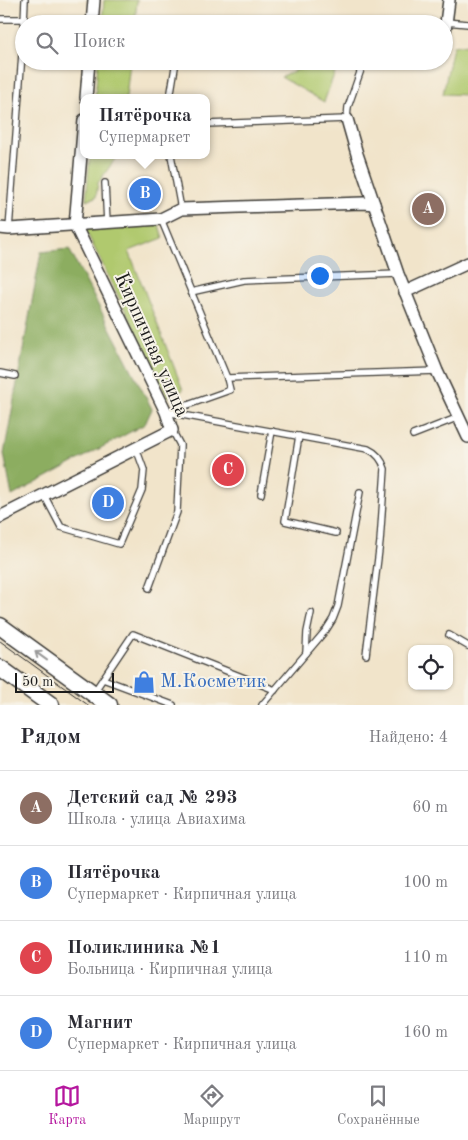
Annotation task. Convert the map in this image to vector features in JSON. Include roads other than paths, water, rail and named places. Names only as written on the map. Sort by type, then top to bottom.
[{"type":"main road","points":[[0,626],[109,705]]},
{"type":"main road","points":[[0,668],[51,705]]},
{"type":"street","points":[[93,15],[94,0]]},
{"type":"street","points":[[447,15],[449,0]]},
{"type":"street","points":[[86,94],[88,70]]},
{"type":"street","points":[[347,120],[398,274],[437,371],[468,437]]},
{"type":"street","points":[[75,225],[81,159]]},
{"type":"street","points":[[4,229],[161,219],[181,209],[374,204]]},
{"type":"street","name":"Кирпичная улица","points":[[0,516],[172,430],[166,412],[75,225]]},
{"type":"street","points":[[405,292],[468,264]]},
{"type":"lane","points":[[24,15],[25,0]]},
{"type":"lane","points":[[0,19],[15,22]]},
{"type":"lane","points":[[453,27],[468,24]]},
{"type":"lane","points":[[4,229],[19,70]]},
{"type":"lane","points":[[171,94],[175,70]]},
{"type":"lane","points":[[210,124],[347,120],[348,107],[361,70]]},
{"type":"lane","points":[[172,159],[181,209]]},
{"type":"lane","points":[[105,183],[107,223]]},
{"type":"lane","points":[[161,219],[227,378],[230,390],[166,412]]},
{"type":"lane","points":[[191,292],[244,280],[398,274]]},
{"type":"lane","points":[[227,378],[437,371]]},
{"type":"lane","points":[[0,373],[15,376]]},
{"type":"lane","points":[[166,412],[368,449],[378,454],[385,469],[380,542],[366,654]]},
{"type":"lane","points":[[413,434],[459,417]]},
{"type":"lane","points":[[149,588],[177,512],[180,445],[172,430]]},
{"type":"lane","points":[[261,494],[272,431]]},
{"type":"lane","points":[[299,436],[285,522],[336,533]]},
{"type":"lane","points":[[44,495],[61,527],[119,544],[142,490],[144,470],[136,448]]},
{"type":"lane","points":[[262,705],[326,630],[336,612],[360,492]]},
{"type":"lane","points":[[306,654],[307,632],[311,613]]},
{"type":"lane","points":[[93,694],[133,634],[275,690]]},
{"type":"lane","points":[[448,635],[468,646]]},
{"type":"lane","points":[[103,679],[173,705]]},
{"type":"tram line","points":[[0,641],[88,705]]},
{"type":"place","name":"Пятёрочка","points":[[145,194]]},
{"type":"place","name":"Детский сад № 293","points":[[428,209]]},
{"type":"place","name":"Поликлиника №1","points":[[228,470]]},
{"type":"place","name":"Магнит","points":[[108,503]]},
{"type":"place","name":"М.Косметик","points":[[144,682]]}]
